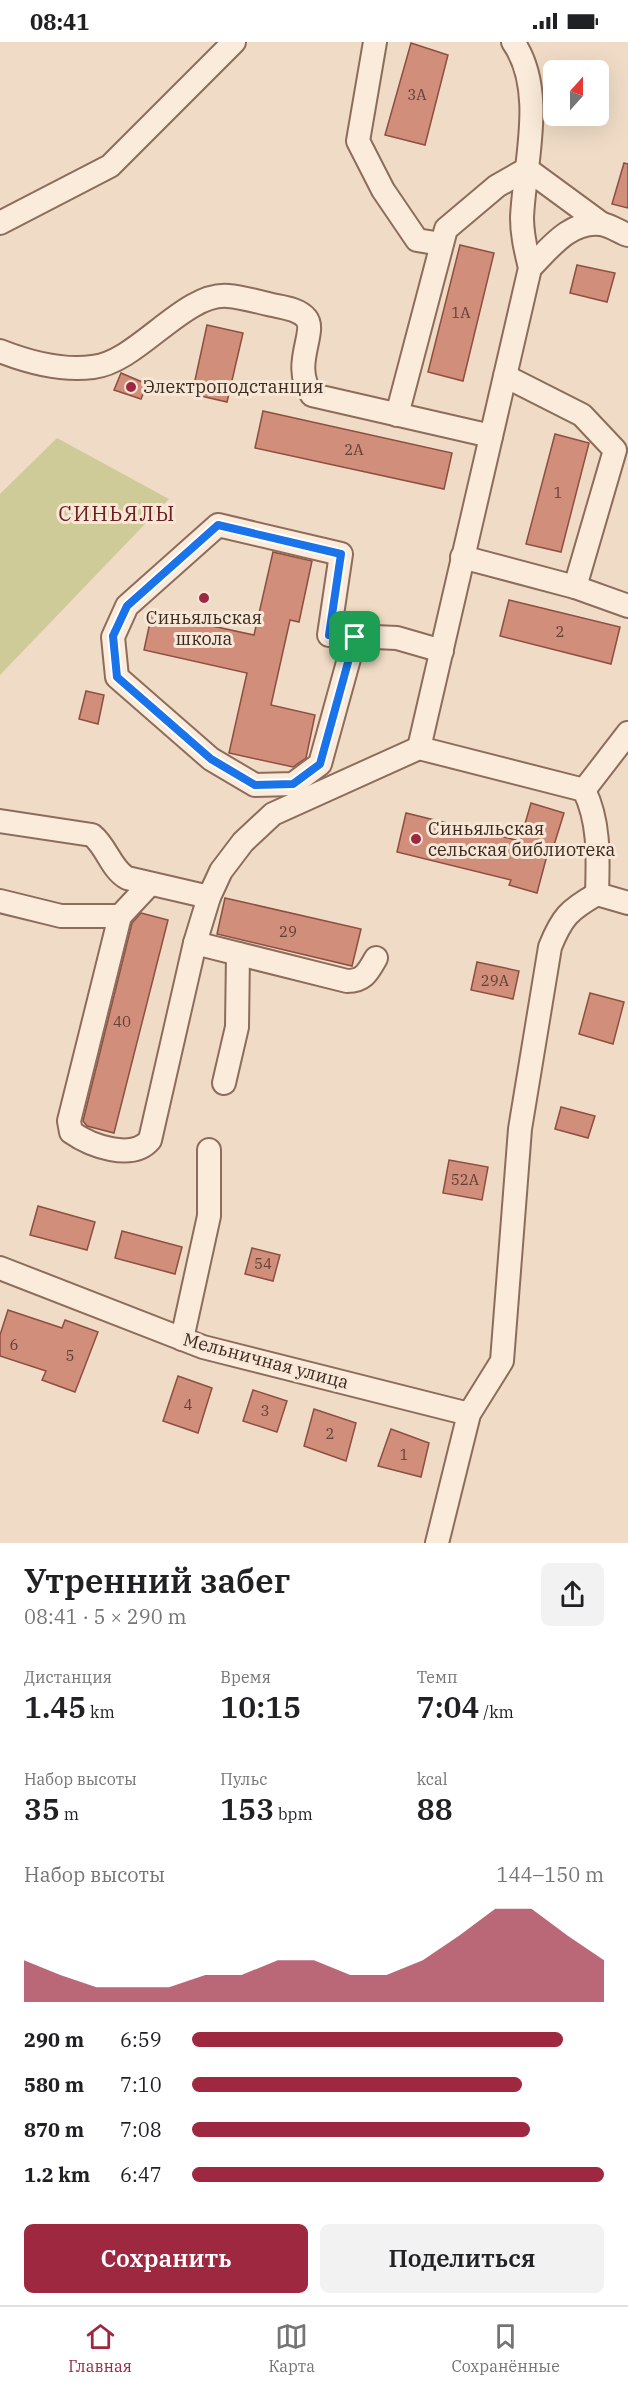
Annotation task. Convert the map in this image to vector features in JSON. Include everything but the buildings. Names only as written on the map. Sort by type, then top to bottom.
[{"type":"street","points":[[0,224],[111,166],[234,42]]},
{"type":"street","points":[[375,42],[358,141],[383,190],[417,240],[441,244]]},
{"type":"street","points":[[419,748],[530,268],[522,236],[531,106],[521,58],[513,42]]},
{"type":"street","points":[[397,415],[446,229],[497,186],[527,169]]},
{"type":"street","points":[[527,169],[602,224],[628,235]]},
{"type":"street","points":[[530,268],[566,233],[582,225],[602,224]]},
{"type":"street","points":[[0,351],[56,366],[95,367],[128,352],[197,302],[226,295],[292,309],[306,318],[310,328],[302,374],[303,383],[312,395],[491,436]]},
{"type":"street","points":[[506,376],[582,414],[615,450],[575,587]]},
{"type":"street","points":[[355,637],[320,764],[293,784],[255,785],[211,759],[117,677],[113,636],[127,606],[218,525],[341,554],[329,635],[396,638],[442,651]]},
{"type":"street","points":[[462,557],[575,587],[628,606]]},
{"type":"street","points":[[584,790],[628,733]]},
{"type":"street","points":[[150,884],[120,916],[69,1121],[71,1132],[80,1138],[128,1152],[143,1149],[150,1140],[195,943],[209,897],[221,872],[243,842],[273,814],[419,748],[584,790]]},
{"type":"street","points":[[584,790],[590,803],[598,848],[597,894]]},
{"type":"street","points":[[2,823],[92,836],[102,844],[120,874],[150,884],[209,897]]},
{"type":"street","points":[[437,1543],[469,1414],[502,1361],[520,1129],[550,947],[560,922],[572,908],[597,894],[628,903]]},
{"type":"street","points":[[0,901],[61,916],[120,916]]},
{"type":"street","points":[[195,943],[347,981],[357,981],[366,976],[376,958]]},
{"type":"street","points":[[224,1083],[237,1026],[238,954]]},
{"type":"street","points":[[182,1339],[209,1216],[208,1150]]},
{"type":"street","name":"Мельничная улица","points":[[0,1268],[203,1347],[469,1414]]},
{"type":"shaded area","points":[[57,438],[169,499],[0,675],[0,494]]},
{"type":"place","name":"Электроподстанция","points":[[131,387]]},
{"type":"place","name":"Синьяльская школа","points":[[204,598]]},
{"type":"place","name":"Синьяльская сельская библиотека","points":[[416,839]]},
{"type":"district","name":"СИНЬЯЛЫ","points":[[117,514]]},
{"type":"route","points":[[218,525],[341,554],[329,635],[355,637],[320,764],[293,784],[255,785],[211,759],[117,677],[113,636],[127,606],[218,525]]}]
